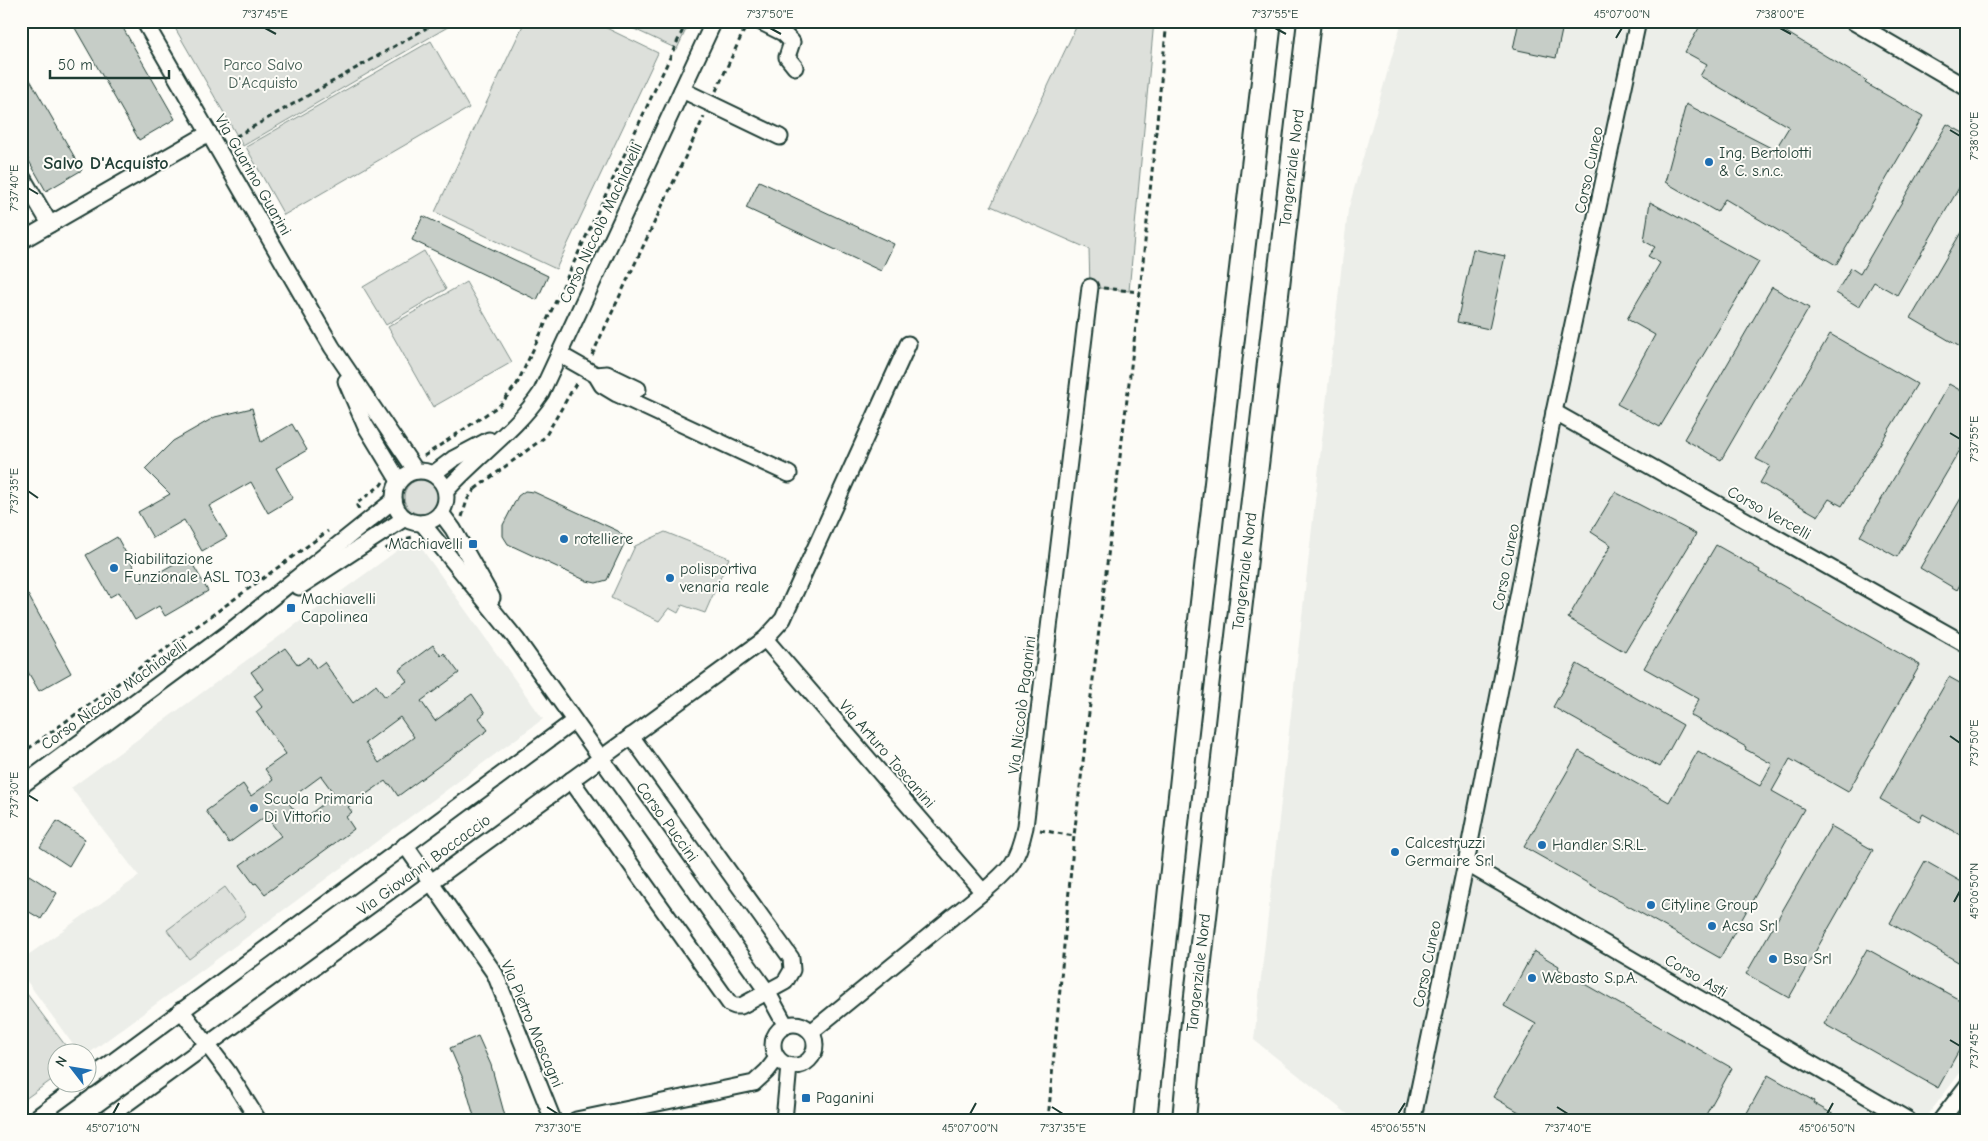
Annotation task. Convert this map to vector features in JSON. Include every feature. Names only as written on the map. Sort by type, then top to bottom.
[{"type":"highway","points":[[1258,135],[1262,21]]},
{"type":"highway","points":[[1145,1120],[1187,731],[1270,21]]},
{"type":"highway","name":"Tangenziale Nord","points":[[1184,1120],[1193,1021],[1233,665],[1309,21]]},
{"type":"street","name":"Via Guarino Guarini","points":[[144,21],[332,347],[416,471]]},
{"type":"street","name":"Corso Niccolò Machiavelli","points":[[446,491],[463,472],[520,420],[541,393],[714,21]]},
{"type":"street","points":[[759,21],[783,34],[792,42],[787,57],[795,68]]},
{"type":"street","name":"Corso Cuneo","points":[[1415,1120],[1416,1103],[1466,863],[1554,412],[1638,21]]},
{"type":"street","points":[[1852,21],[1967,88]]},
{"type":"street","points":[[682,90],[780,137]]},
{"type":"street","points":[[21,241],[209,133]]},
{"type":"street","points":[[21,175],[50,224]]},
{"type":"street","name":"Via Niccolò Paganini","points":[[811,1032],[983,892],[1008,870],[1020,850],[1025,827],[1090,287]]},
{"type":"street","name":"Via Giovanni Boccaccio","points":[[104,1120],[765,639],[782,619],[908,344]]},
{"type":"street","name":"Via Guarino Guarini","points":[[332,347],[365,425],[399,481]]},
{"type":"street","points":[[559,354],[590,372],[602,385],[617,394],[789,474]]},
{"type":"street","points":[[590,372],[607,374],[638,389]]},
{"type":"street","name":"Corso Vercelli","points":[[1554,412],[1967,645]]},
{"type":"street","name":"Corso Niccolò Machiavelli","points":[[433,474],[453,459],[506,432]]},
{"type":"street","points":[[416,471],[433,474],[441,481],[446,491],[446,502],[441,513],[432,520],[422,523],[413,522],[405,518],[398,510],[394,500],[395,489],[399,481],[406,475],[416,471]]},
{"type":"street","name":"Corso Niccolò Machiavelli","points":[[21,786],[228,633],[394,500]]},
{"type":"street","points":[[441,513],[453,529],[517,640]]},
{"type":"street","name":"Corso Niccolò Machiavelli","points":[[228,633],[405,518]]},
{"type":"street","points":[[422,523],[517,640]]},
{"type":"street","name":"Via Arturo Toscanini","points":[[765,639],[983,892]]},
{"type":"street","name":"Corso Puccini","points":[[517,640],[768,993],[786,1026]]},
{"type":"street","name":"Via Giovanni Boccaccio","points":[[98,1072],[574,721]]},
{"type":"street","points":[[571,780],[730,1004],[741,1006],[768,993],[785,982],[792,970],[791,958],[631,736]]},
{"type":"street","name":"Via Pietro Mascagni","points":[[405,845],[495,974],[553,1120]]},
{"type":"street","name":"Corso Asti","points":[[1466,863],[1908,1120]]},
{"type":"street","points":[[181,1010],[228,1072],[258,1120]]},
{"type":"street","points":[[576,1120],[754,1083],[767,1071],[783,1062],[799,1066],[807,1063],[813,1057],[816,1048],[815,1040],[811,1032],[804,1026],[795,1024],[786,1026],[775,1035],[773,1043],[783,1062],[784,1120]]},
{"type":"street","points":[[1942,1120],[1967,1086]]},
{"type":"street","points":[[33,1120],[68,1094]]},
{"type":"path","points":[[217,147],[439,21]]},
{"type":"path","points":[[453,459],[442,443],[500,405],[517,384],[687,21]]},
{"type":"path","points":[[463,472],[475,489],[545,438],[590,372],[749,21]]},
{"type":"path","points":[[1048,1120],[1074,836],[1140,292],[1167,21]]},
{"type":"path","points":[[1090,287],[1140,292]]},
{"type":"path","points":[[351,515],[359,509]]},
{"type":"path","points":[[21,754],[335,526]]},
{"type":"path","points":[[1025,827],[1074,836]]},
{"type":"shaded area","points":[[1402,21],[1967,21],[1967,1064],[1924,1120],[1355,1120],[1254,1040],[1348,210]]},
{"type":"shaded area","name":"Scuola Primaria Di Vittorio","points":[[409,542],[417,542],[543,719],[98,1047],[98,1044],[72,1044],[21,973],[21,960],[139,876],[71,788]]},
{"type":"green space","name":"Parco Salvo D'Acquisto","points":[[171,21],[458,21],[243,146]]},
{"type":"green space","points":[[525,21],[592,21],[658,53],[556,269],[435,212]]},
{"type":"green space","points":[[617,21],[690,21],[677,49]]},
{"type":"green space","points":[[1079,21],[1154,21],[1129,291],[1090,287],[1089,249],[991,206]]},
{"type":"green space","points":[[431,41],[469,108],[284,215],[246,147]]},
{"type":"green space","points":[[424,251],[446,289],[386,325],[363,287]]},
{"type":"green space","points":[[466,282],[512,362],[433,407],[388,327]]},
{"type":"green space","points":[[421,480],[433,485],[438,497],[433,509],[421,514],[409,509],[404,497],[409,485]]},
{"type":"green space","name":"polisportiva venaria reale","points":[[665,532],[729,558],[705,613],[682,605],[678,613],[669,608],[659,621],[611,598],[635,546]]},
{"type":"green space","points":[[225,887],[246,916],[189,959],[167,930]]},
{"type":"green space","points":[[21,986],[64,1044],[48,1044],[48,1082],[21,1102]]},
{"type":"building","points":[[71,21],[119,21],[175,119],[139,140]]},
{"type":"building","points":[[1519,21],[1564,21],[1556,58],[1513,49]]},
{"type":"building","points":[[1703,21],[1768,21],[1867,81],[1865,83],[1923,116],[1836,265],[1725,199],[1717,212],[1665,182],[1686,104],[1775,150],[1789,127],[1700,76],[1707,64],[1685,52]]},
{"type":"building","points":[[21,64],[82,170],[46,191],[21,147]]},
{"type":"building","points":[[1947,124],[1967,135],[1967,174],[1897,295],[1874,282],[1859,307],[1836,293],[1851,268],[1860,274]]},
{"type":"building","points":[[759,181],[894,244],[881,271],[746,208]]},
{"type":"building","points":[[1650,202],[1759,262],[1660,427],[1617,404],[1655,335],[1627,319],[1660,263],[1648,256],[1655,247],[1644,241]]},
{"type":"building","points":[[423,216],[548,276],[537,300],[412,240]]},
{"type":"building","points":[[1967,222],[1967,351],[1911,318]]},
{"type":"building","points":[[1473,249],[1505,256],[1489,329],[1457,322]]},
{"type":"building","points":[[1772,287],[1809,308],[1721,460],[1684,439]]},
{"type":"building","points":[[1830,334],[1917,384],[1842,506],[1829,499],[1818,516],[1760,483],[1770,466],[1756,459]]},
{"type":"building","points":[[1949,384],[1967,394],[1967,438],[1897,557],[1860,536]]},
{"type":"building","points":[[252,408],[261,442],[292,424],[307,450],[276,468],[293,498],[268,513],[251,482],[209,506],[227,537],[202,551],[184,520],[153,538],[138,512],[170,494],[145,469],[173,441],[215,417]]},
{"type":"building","points":[[1967,488],[1967,572],[1957,590],[1920,568]]},
{"type":"building","name":"rotelliere","points":[[525,491],[534,492],[618,531],[622,535],[625,542],[607,580],[596,583],[587,581],[508,544],[503,536],[503,525],[518,496]]},
{"type":"building","points":[[1615,492],[1696,534],[1625,652],[1568,618],[1611,545],[1591,532]]},
{"type":"building","name":"Riabilitazione Funzionale ASL TO3","points":[[117,537],[142,582],[188,556],[208,591],[165,616],[159,606],[135,620],[119,592],[110,597],[86,555]]},
{"type":"building","points":[[1716,545],[1760,570],[1759,572],[1804,599],[1920,665],[1848,792],[1790,759],[1772,791],[1804,809],[1720,958],[1524,847],[1579,751],[1669,802],[1698,751],[1760,786],[1772,764],[1690,715],[1699,699],[1644,668]]},
{"type":"building","points":[[21,582],[71,673],[39,691],[21,660]]},
{"type":"building","points":[[433,645],[441,656],[444,653],[459,673],[421,701],[435,721],[472,694],[485,713],[479,718],[488,730],[398,796],[390,784],[388,785],[385,781],[348,807],[352,812],[346,817],[354,829],[265,894],[256,883],[254,884],[240,865],[281,836],[266,816],[229,843],[206,811],[243,784],[251,796],[273,780],[265,769],[286,754],[256,712],[262,707],[254,696],[263,689],[251,672],[285,648],[298,665],[309,657],[316,668],[324,662],[353,703],[376,685],[385,697],[407,681],[399,670]],"holes":[[[400,717],[414,737],[379,763],[365,743]],[[321,776],[335,795],[302,820],[287,801]]]},
{"type":"building","points":[[1577,664],[1683,725],[1660,767],[1553,707]]},
{"type":"building","points":[[1949,677],[1967,687],[1967,839],[1923,814],[1919,821],[1880,799]]},
{"type":"building","points":[[57,821],[85,839],[69,866],[40,847]]},
{"type":"building","points":[[1831,826],[1873,850],[1789,998],[1746,974]]},
{"type":"building","points":[[1925,861],[1967,885],[1967,967],[1890,923]]},
{"type":"building","points":[[29,875],[57,893],[41,919],[21,907],[21,887]]},
{"type":"building","points":[[1867,949],[1967,1004],[1967,1036],[1938,1088],[1824,1024]]},
{"type":"building","points":[[1534,951],[1559,966],[1558,969],[1732,1068],[1703,1120],[1533,1120],[1493,1097],[1536,1024],[1504,1006]]},
{"type":"building","points":[[478,1036],[491,1065],[506,1120],[475,1120],[464,1081],[450,1048]]},
{"type":"building","points":[[1768,1075],[1814,1101],[1813,1103],[1843,1120],[1743,1120]]},
{"type":"place","name":"Ing. Bertolotti & C. s.n.c.","points":[[1709,162]]},
{"type":"place","name":"rotelliere","points":[[564,539]]},
{"type":"place","name":"Machiavelli","points":[[473,544]]},
{"type":"place","name":"Riabilitazione Funzionale ASL TO3","points":[[114,568]]},
{"type":"place","name":"polisportiva venaria reale","points":[[670,578]]},
{"type":"place","name":"Machiavelli Capolinea","points":[[291,608]]},
{"type":"place","name":"Scuola Primaria Di Vittorio","points":[[254,808]]},
{"type":"place","name":"Handler S.R.L.","points":[[1542,845]]},
{"type":"place","name":"Calcestruzzi Germaire Srl","points":[[1395,852]]},
{"type":"place","name":"Cityline Group","points":[[1651,905]]},
{"type":"place","name":"Acsa Srl","points":[[1712,926]]},
{"type":"place","name":"Bsa Srl","points":[[1773,959]]},
{"type":"place","name":"Webasto S.p.A.","points":[[1532,978]]},
{"type":"place","name":"Paganini","points":[[806,1098]]},
{"type":"district","name":"Salvo D'Acquisto","points":[[106,163]]}]
